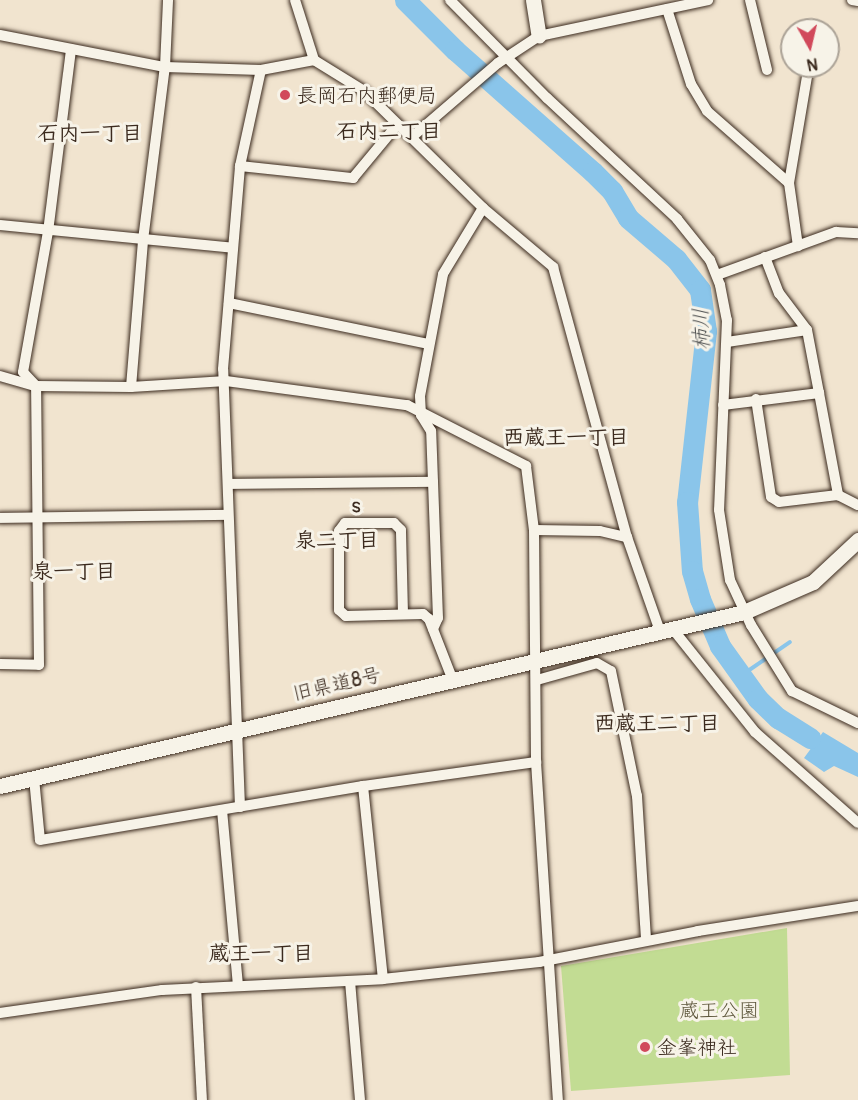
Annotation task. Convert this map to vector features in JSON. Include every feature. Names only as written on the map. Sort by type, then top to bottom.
[{"type":"street","points":[[131,387],[143,240],[165,67],[168,0]]},
{"type":"street","points":[[295,0],[314,60],[364,91],[483,208],[541,255],[560,282],[627,537],[672,629],[755,732],[858,823]]},
{"type":"street","points":[[450,0],[503,61],[693,236],[717,275],[727,320],[720,531],[740,613],[792,691],[858,723]]},
{"type":"street","points":[[533,0],[539,36]]},
{"type":"street","points":[[412,137],[470,91],[503,61],[539,36],[708,0]]},
{"type":"street","points":[[750,0],[767,70]]},
{"type":"street","points":[[852,0],[858,1]]},
{"type":"street","points":[[667,9],[691,84],[707,111],[789,183]]},
{"type":"street","points":[[0,35],[165,67],[261,70],[314,60]]},
{"type":"street","points":[[0,664],[39,664],[36,387],[22,372],[48,232],[71,49]]},
{"type":"street","points":[[240,807],[227,514],[226,381],[222,369],[240,166],[261,70]]},
{"type":"street","points":[[798,246],[789,183],[807,78]]},
{"type":"street","points":[[240,166],[353,178],[398,125]]},
{"type":"street","points":[[452,678],[433,629],[438,618],[433,482],[430,431],[421,415],[428,344],[443,274],[483,208]]},
{"type":"street","points":[[0,225],[48,232],[233,248]]},
{"type":"street","points":[[717,275],[836,232],[858,233]]},
{"type":"street","points":[[765,257],[779,293],[807,330],[838,495]]},
{"type":"street","points":[[229,303],[428,344]]},
{"type":"street","points":[[727,342],[807,330]]},
{"type":"street","points":[[0,376],[36,387],[131,387],[226,381],[407,405],[421,415],[450,426],[526,466],[534,530],[536,762],[552,958],[558,1100]]},
{"type":"street","points":[[723,405],[756,399],[819,393]]},
{"type":"street","points":[[756,399],[771,497],[779,502],[838,495],[858,505]]},
{"type":"street","points":[[228,484],[433,482]]},
{"type":"street","points":[[0,518],[227,514]]},
{"type":"street","name":"s","points":[[403,614],[401,530],[394,523],[345,523],[339,531],[339,610],[346,616],[423,614],[433,629]]},
{"type":"street","points":[[534,530],[600,531],[627,537]]},
{"type":"street","points":[[740,613],[807,585],[858,540]]},
{"type":"street","name":"旧県道8号","points":[[0,786],[536,658],[740,613]]},
{"type":"street","points":[[537,680],[597,663],[611,671],[637,796],[646,940]]},
{"type":"street","points":[[34,778],[40,840],[363,786],[536,762]]},
{"type":"street","points":[[363,786],[383,979]]},
{"type":"street","points":[[222,810],[238,985]]},
{"type":"street","points":[[0,1013],[195,987],[383,979],[552,958],[646,940],[858,906]]},
{"type":"street","points":[[350,981],[360,1100]]},
{"type":"street","points":[[195,987],[202,1100]]},
{"type":"green space","name":"蔵王公園","points":[[787,928],[790,1075],[571,1091],[561,966]]},
{"type":"water","points":[[823,732],[858,753],[858,777],[834,766],[824,772],[804,758]]},
{"type":"waterway","name":"柿川","points":[[405,0],[455,50],[593,172],[612,191],[628,218],[676,259],[700,290],[706,331],[687,502],[692,571],[700,599],[720,646],[758,699],[778,718],[810,738]]},
{"type":"waterway","points":[[742,675],[790,642]]},
{"type":"place","name":"長岡石内郵便局","points":[[285,95]]},
{"type":"place","name":"金峯神社","points":[[645,1047]]},
{"type":"district","name":"石内二丁目","points":[[389,132]]},
{"type":"district","name":"石内一丁目","points":[[90,134]]},
{"type":"district","name":"西蔵王一丁目","points":[[566,438]]},
{"type":"district","name":"泉二丁目","points":[[337,541]]},
{"type":"district","name":"泉一丁目","points":[[74,572]]},
{"type":"district","name":"西蔵王二丁目","points":[[657,724]]},
{"type":"district","name":"蔵王一丁目","points":[[261,954]]}]
